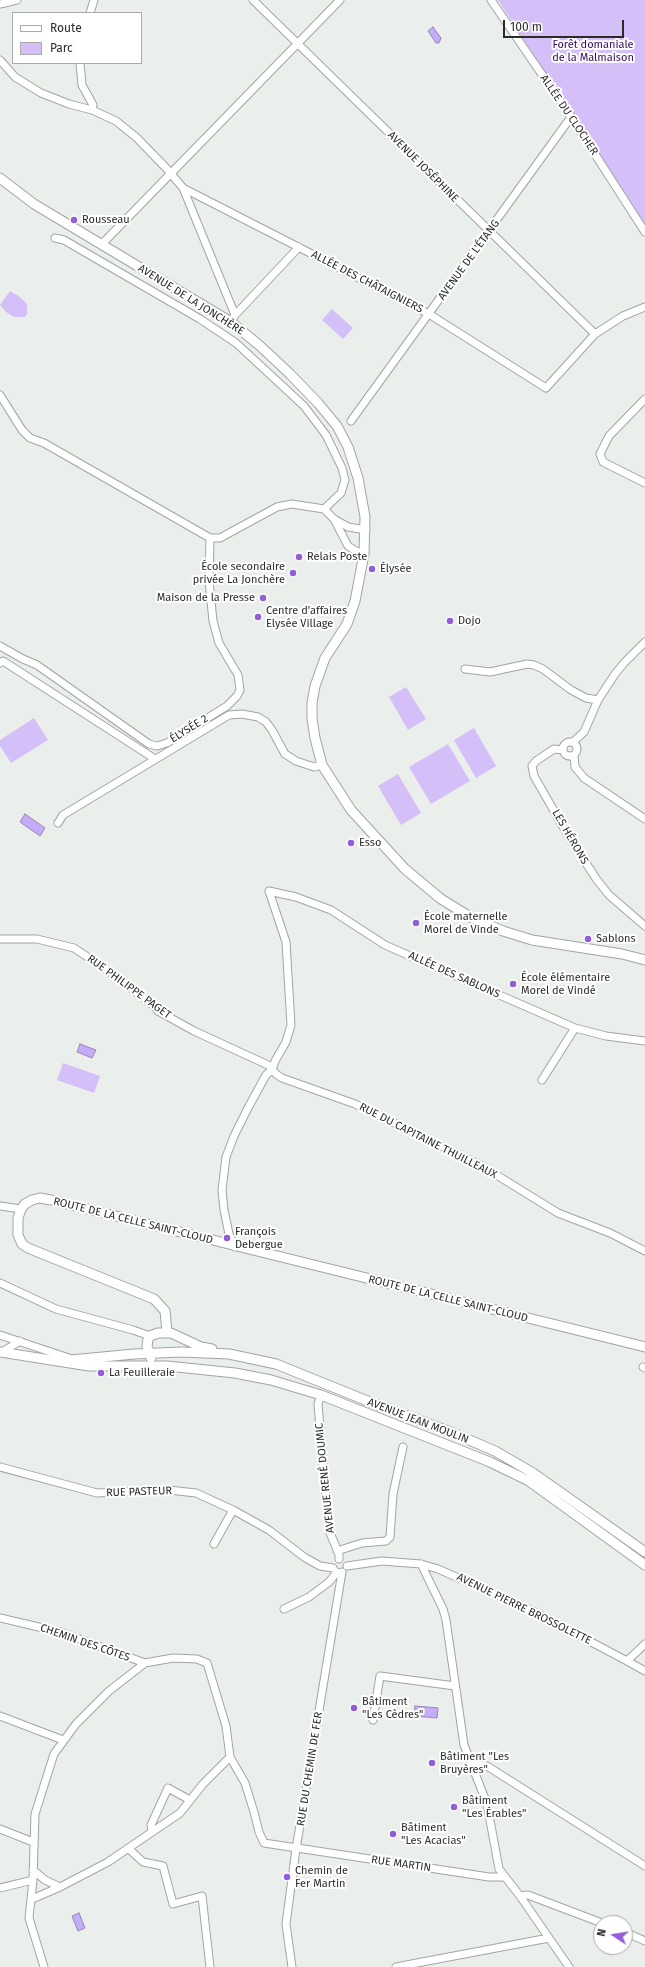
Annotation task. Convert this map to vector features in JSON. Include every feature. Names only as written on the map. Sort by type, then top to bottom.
[{"type":"street","points":[[0,4],[17,0]]},
{"type":"street","points":[[90,12],[94,0]]},
{"type":"street","name":"AVENUE JOSÉPHINE","points":[[253,0],[595,334]]},
{"type":"street","points":[[101,245],[340,0]]},
{"type":"street","name":"ALLÉE DU CLOCHER","points":[[491,0],[571,117],[645,232]]},
{"type":"street","points":[[0,60],[15,77],[41,93],[69,104],[92,110],[116,121],[137,138],[183,188],[233,319],[299,247]]},
{"type":"street","points":[[80,64],[82,85],[93,105],[92,110]]},
{"type":"street","name":"AVENUE DE L'ÉTANG","points":[[351,421],[571,117]]},
{"type":"street","name":"AVENUE DE LA JONCHÈRE","points":[[0,178],[34,204],[101,245],[184,293],[233,319],[290,374],[318,403],[337,426],[348,447],[358,478],[366,530],[364,554],[356,601],[347,624],[325,658],[315,686],[312,703],[312,719],[322,765],[351,810],[385,849],[405,869],[453,907],[492,926],[520,937],[551,944],[622,954],[645,960]]},
{"type":"street","name":"ALLÉE DES CHÂTAIGNIERS","points":[[183,188],[429,314],[546,388],[595,334]]},
{"type":"street","points":[[55,238],[64,240],[200,319],[236,343],[304,406],[326,434],[342,468],[345,480],[341,493],[324,509]]},
{"type":"street","points":[[595,334],[623,316],[645,307]]},
{"type":"street","points":[[0,395],[22,430],[35,440],[44,443],[210,538],[220,538],[277,507],[292,504],[324,509],[334,519],[348,527],[366,530]]},
{"type":"street","points":[[645,399],[609,436],[600,454],[603,462],[645,483]]},
{"type":"street","points":[[334,519],[348,546],[364,554]]},
{"type":"street","name":"ÉLYSÉE 2","points":[[0,646],[23,659],[38,665],[149,744],[157,746],[168,743],[227,706],[237,696],[240,690],[238,675],[219,643],[213,621],[209,566],[210,538]]},
{"type":"street","points":[[574,755],[568,756],[563,750],[565,743],[573,742],[584,732],[598,700],[624,663],[645,642]]},
{"type":"street","points":[[0,663],[3,661],[154,759]]},
{"type":"street","points":[[465,669],[490,672],[527,664],[534,665],[543,669],[571,690],[586,698],[598,700]]},
{"type":"street","points":[[58,823],[63,815],[229,715],[242,714],[258,717],[269,726],[285,754],[296,761],[314,767],[322,765]]},
{"type":"street","points":[[573,742],[578,748],[574,755],[575,767],[587,781],[645,819]]},
{"type":"street","name":"LES HÉRONS","points":[[563,750],[554,749],[536,761],[532,766],[534,776],[569,837],[597,880],[609,895],[645,926]]},
{"type":"street","name":"ALLÉE DES SABLONS","points":[[272,1070],[275,1061],[286,1042],[291,1025],[286,942],[269,891],[296,898],[331,910],[385,945],[575,1028],[606,1036],[645,1041]]},
{"type":"street","name":"RUE PHILIPPE PAGET","points":[[0,939],[37,938],[74,948],[110,972],[155,1007],[158,1011],[194,1031],[268,1065],[272,1070]]},
{"type":"street","points":[[542,1080],[575,1028]]},
{"type":"street","points":[[235,1247],[229,1234],[222,1190],[226,1157],[234,1136],[248,1108],[266,1075],[272,1070]]},
{"type":"street","name":"RUE DU CAPITAINE THUILLEAUX","points":[[272,1070],[282,1078],[355,1104],[407,1129],[482,1166],[558,1213],[610,1233],[645,1251]]},
{"type":"street","name":"ROUTE DE LA CELLE SAINT-CLOUD","points":[[21,1209],[32,1200],[40,1198],[51,1200],[235,1247],[645,1347]]},
{"type":"street","points":[[0,1206],[21,1209],[17,1226],[18,1235],[22,1244],[28,1248],[154,1300],[162,1306],[167,1332]]},
{"type":"street","points":[[0,1283],[56,1309],[150,1336],[167,1332],[201,1346],[229,1354]]},
{"type":"street","points":[[0,1335],[76,1360]]},
{"type":"street","points":[[150,1336],[148,1349],[153,1366]]},
{"type":"street","points":[[181,1367],[182,1337]]},
{"type":"street","points":[[1,1352],[20,1341]]},
{"type":"street","name":"AVENUE JEAN MOULIN","points":[[62,1361],[134,1354],[148,1349],[167,1353],[182,1352],[229,1354],[276,1364],[370,1402],[453,1433],[495,1451],[533,1473],[645,1552]]},
{"type":"street","points":[[1,1352],[62,1361]]},
{"type":"street","name":"AVENUE JEAN MOULIN","points":[[62,1361],[89,1366],[167,1366],[235,1373],[272,1380],[321,1395],[484,1459],[529,1481],[645,1565]]},
{"type":"street","name":"AVENUE RENÉ DOUMIC","points":[[321,1395],[318,1404],[330,1533],[339,1559]]},
{"type":"street","points":[[337,1550],[362,1543],[386,1541],[390,1537],[394,1494],[403,1447]]},
{"type":"street","name":"RUE PASTEUR","points":[[0,1467],[97,1494],[169,1490],[196,1493],[233,1510],[269,1530],[304,1557],[320,1566],[340,1570]]},
{"type":"street","points":[[214,1544],[233,1510]]},
{"type":"street","points":[[284,1608],[309,1597],[328,1582],[340,1570],[344,1561],[339,1559],[334,1562],[340,1570]]},
{"type":"street","name":"AVENUE PIERRE BROSSOLETTE","points":[[340,1570],[382,1561],[421,1564],[457,1576],[517,1604],[645,1671]]},
{"type":"street","points":[[421,1564],[446,1620],[464,1745],[487,1804],[499,1869],[520,1896],[569,1967]]},
{"type":"street","name":"RUE DU CHEMIN DE FER","points":[[292,1967],[286,1924],[296,1849],[340,1570]]},
{"type":"street","name":"CHEMIN DES CÔTES","points":[[0,1618],[60,1632],[145,1663]]},
{"type":"street","points":[[628,1661],[645,1644]]},
{"type":"street","points":[[32,1899],[60,1887],[108,1862],[180,1813],[230,1757],[226,1726],[215,1684],[207,1663],[173,1658],[145,1663],[109,1691],[76,1724],[54,1754],[35,1814],[32,1899],[29,1918],[44,1967]]},
{"type":"street","points":[[373,1720],[380,1676],[455,1686]]},
{"type":"street","points":[[0,1716],[63,1740]]},
{"type":"street","name":"RUE MARTIN","points":[[230,1757],[245,1783],[254,1812],[258,1832],[264,1843],[490,1877],[505,1877]]},
{"type":"street","points":[[472,1764],[487,1766],[645,1866]]},
{"type":"street","points":[[152,1832],[151,1825],[168,1788],[190,1800]]},
{"type":"street","points":[[0,1830],[33,1842]]},
{"type":"street","points":[[129,1849],[143,1862],[163,1866],[173,1904],[202,1896],[210,1967]]},
{"type":"street","points":[[33,1870],[44,1880],[60,1887]]},
{"type":"street","points":[[0,1888],[33,1880]]},
{"type":"street","points":[[520,1896],[528,1895],[593,1920]]},
{"type":"street","points":[[633,1936],[645,1941]]},
{"type":"street","points":[[396,1967],[549,1938]]},
{"type":"green space","name":"Forêt domaniale de la Malmaison","points":[[498,0],[645,0],[645,226]]},
{"type":"green space","points":[[10,291],[20,297],[27,304],[27,314],[25,317],[14,317],[6,312],[0,305]]},
{"type":"green space","points":[[332,309],[353,328],[343,339],[322,320]]},
{"type":"green space","points":[[406,687],[426,719],[408,730],[389,697]]},
{"type":"green space","points":[[34,718],[48,740],[11,763],[0,746],[0,740]]},
{"type":"green space","points":[[474,728],[496,766],[476,778],[454,740]]},
{"type":"green space","points":[[448,744],[470,781],[431,804],[409,767]]},
{"type":"green space","points":[[398,774],[421,813],[401,825],[378,786]]},
{"type":"green space","points":[[63,1063],[100,1076],[94,1093],[57,1080]]},
{"type":"shaded area","points":[[433,27],[441,38],[439,43],[436,43],[428,31]]},
{"type":"shaded area","points":[[25,814],[45,828],[40,836],[20,822]]},
{"type":"shaded area","points":[[80,1044],[96,1050],[92,1058],[77,1052]]},
{"type":"shaded area","points":[[415,1706],[438,1708],[437,1718],[414,1716]]},
{"type":"shaded area","points":[[79,1913],[85,1928],[78,1931],[72,1916]]},
{"type":"place","name":"Rousseau","points":[[74,220]]},
{"type":"place","name":"Relais Poste","points":[[299,557]]},
{"type":"place","name":"Élysée","points":[[372,569]]},
{"type":"place","name":"École secondaire privée La Jonchère","points":[[293,573]]},
{"type":"place","name":"Maison de la Presse","points":[[263,598]]},
{"type":"place","name":"Centre d'affaires Elysée Village","points":[[258,617]]},
{"type":"place","name":"Dojo","points":[[450,621]]},
{"type":"place","name":"Esso","points":[[351,843]]},
{"type":"place","name":"École maternelle Morel de Vinde","points":[[416,923]]},
{"type":"place","name":"Sablons","points":[[588,939]]},
{"type":"place","name":"École élémentaire Morel de Vindé","points":[[513,984]]},
{"type":"place","name":"François Debergue","points":[[227,1238]]},
{"type":"place","name":"La Feuilleraie","points":[[101,1373]]},
{"type":"place","name":"Bâtiment \"Les Cèdres\"","points":[[354,1708]]},
{"type":"place","name":"Bâtiment \"Les Bruyères\"","points":[[432,1763]]},
{"type":"place","name":"Bâtiment \"Les Érables\"","points":[[454,1807]]},
{"type":"place","name":"Bâtiment \"Les Acacias\"","points":[[393,1834]]},
{"type":"place","name":"Chemin de Fer Martin","points":[[287,1877]]}]
